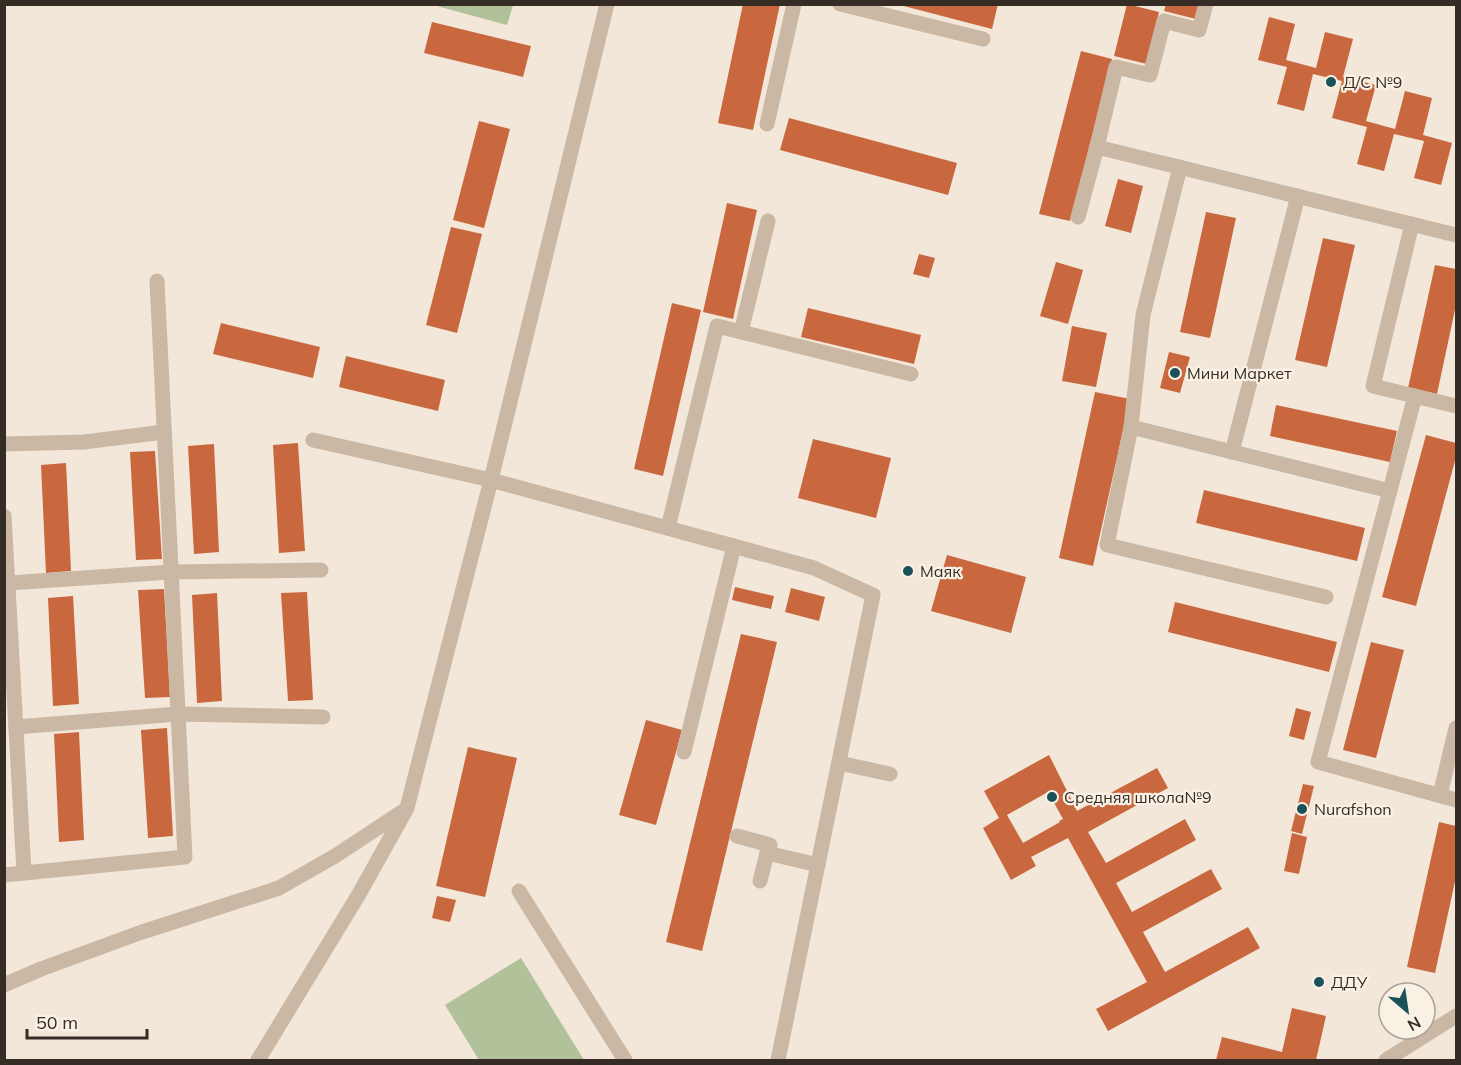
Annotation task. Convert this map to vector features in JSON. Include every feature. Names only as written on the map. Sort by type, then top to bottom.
[{"type":"street","points":[[258,1060],[359,894],[407,808],[491,480],[607,4]]},
{"type":"street","points":[[766,124],[794,4]]},
{"type":"street","points":[[840,4],[983,39]]},
{"type":"street","points":[[1078,217],[1116,67],[1150,75],[1164,21],[1199,30],[1206,4]]},
{"type":"street","points":[[1097,147],[1456,235]]},
{"type":"street","points":[[1180,167],[1143,315],[1131,426],[1107,545],[1326,597]]},
{"type":"street","points":[[1232,452],[1298,196]]},
{"type":"street","points":[[741,332],[768,221]]},
{"type":"street","points":[[1412,224],[1373,386],[1456,406]]},
{"type":"street","points":[[4,875],[184,857],[157,281]]},
{"type":"street","points":[[668,528],[717,326],[911,374]]},
{"type":"street","points":[[1415,396],[1318,762],[1456,800]]},
{"type":"street","points":[[1131,426],[1389,491]]},
{"type":"street","points":[[4,444],[84,442],[164,432]]},
{"type":"street","points":[[313,440],[491,480],[814,568],[873,595],[778,1060]]},
{"type":"street","points":[[4,516],[24,872]]},
{"type":"street","points":[[684,752],[734,546]]},
{"type":"street","points":[[9,583],[171,572],[321,570]]},
{"type":"street","points":[[16,727],[178,714],[323,717]]},
{"type":"street","points":[[1440,795],[1456,728]]},
{"type":"street","points":[[839,763],[890,774]]},
{"type":"street","points":[[4,985],[142,932],[279,888],[335,856],[407,808]]},
{"type":"street","points":[[737,836],[770,845],[760,881]]},
{"type":"street","points":[[767,853],[818,866]]},
{"type":"street","points":[[519,891],[625,1060]]},
{"type":"street","points":[[1386,1060],[1456,1016]]},
{"type":"green space","points":[[433,5],[513,5],[507,25]]},
{"type":"green space","points":[[521,958],[584,1060],[479,1060],[445,1005]]},
{"type":"building","points":[[743,4],[780,4],[753,130],[718,123]]},
{"type":"building","points":[[896,4],[998,4],[992,29]]},
{"type":"building","points":[[1127,4],[1159,12],[1147,64],[1114,56]]},
{"type":"building","points":[[1166,4],[1200,4],[1196,19],[1164,11]]},
{"type":"building","points":[[1269,17],[1295,24],[1286,60],[1316,68],[1325,32],[1353,39],[1343,77],[1376,85],[1366,121],[1395,129],[1405,91],[1432,98],[1423,135],[1452,143],[1441,185],[1414,178],[1424,141],[1394,134],[1384,171],[1357,164],[1367,127],[1332,118],[1342,81],[1313,74],[1304,111],[1277,104],[1287,67],[1258,60]]},
{"type":"building","points":[[432,22],[531,46],[523,77],[424,53]]},
{"type":"building","points":[[1081,51],[1112,59],[1070,221],[1039,214]]},
{"type":"building","points":[[789,118],[957,163],[948,195],[780,150]]},
{"type":"building","points":[[479,121],[510,129],[484,228],[453,220]]},
{"type":"building","points":[[1118,179],[1143,186],[1131,233],[1105,226]]},
{"type":"building","points":[[727,203],[757,210],[733,319],[703,312]]},
{"type":"building","points":[[1206,212],[1236,218],[1210,338],[1180,332]]},
{"type":"building","points":[[451,227],[482,234],[457,333],[426,325]]},
{"type":"building","points":[[1323,238],[1355,245],[1327,367],[1295,360]]},
{"type":"building","points":[[919,254],[935,258],[929,278],[913,274]]},
{"type":"building","points":[[1056,262],[1083,270],[1068,324],[1040,316]]},
{"type":"building","points":[[1435,265],[1456,269],[1456,305],[1437,394],[1408,388]]},
{"type":"building","points":[[672,303],[701,310],[663,476],[634,469]]},
{"type":"building","points":[[808,308],[921,335],[914,364],[801,337]]},
{"type":"building","points":[[221,323],[320,347],[313,378],[213,354]]},
{"type":"building","points":[[1072,326],[1107,333],[1096,387],[1062,381]]},
{"type":"building","name":"Мини Маркет","points":[[1169,352],[1190,357],[1180,393],[1160,388]]},
{"type":"building","points":[[346,356],[445,380],[438,411],[339,387]]},
{"type":"building","points":[[1095,392],[1130,399],[1093,566],[1059,558]]},
{"type":"building","points":[[1276,405],[1397,431],[1390,462],[1270,436]]},
{"type":"building","points":[[1426,435],[1456,443],[1456,457],[1416,606],[1382,597]]},
{"type":"building","points":[[813,439],[891,458],[876,518],[798,498]]},
{"type":"building","points":[[298,443],[305,551],[279,553],[273,445]]},
{"type":"building","points":[[214,444],[219,552],[194,554],[188,446]]},
{"type":"building","points":[[155,451],[162,559],[136,560],[130,452]]},
{"type":"building","points":[[66,463],[71,571],[46,573],[41,465]]},
{"type":"building","points":[[1204,490],[1365,528],[1357,561],[1196,523]]},
{"type":"building","points":[[947,555],[1026,577],[1011,633],[931,611]]},
{"type":"building","points":[[735,587],[774,596],[771,609],[732,600]]},
{"type":"building","points":[[791,588],[825,597],[819,621],[785,612]]},
{"type":"building","points":[[164,589],[170,697],[145,698],[138,590]]},
{"type":"building","points":[[307,592],[313,700],[288,701],[281,593]]},
{"type":"building","points":[[217,593],[222,701],[197,703],[192,595]]},
{"type":"building","points":[[73,596],[79,704],[53,706],[48,598]]},
{"type":"building","points":[[1175,602],[1337,642],[1329,672],[1168,632]]},
{"type":"building","points":[[741,634],[777,642],[702,951],[666,942]]},
{"type":"building","points":[[1371,642],[1404,650],[1376,758],[1343,750]]},
{"type":"building","points":[[1296,708],[1311,712],[1304,740],[1289,736]]},
{"type":"building","points":[[646,720],[682,730],[656,825],[619,815]]},
{"type":"building","points":[[167,728],[173,836],[148,838],[141,730]]},
{"type":"building","points":[[79,732],[84,840],[59,842],[54,734]]},
{"type":"building","points":[[468,747],[517,758],[485,897],[436,886]]},
{"type":"building","points":[[1049,755],[1077,811],[1157,768],[1168,788],[1088,832],[1106,863],[1185,819],[1196,840],[1116,883],[1132,912],[1211,869],[1222,889],[1143,932],[1165,972],[1248,927],[1260,948],[1108,1031],[1096,1009],[1147,982],[1068,838],[1031,857],[1036,866],[1011,880],[983,828],[999,818],[984,791]],"holes":[[[1048,792],[1063,819],[1023,843],[1007,815]]]},
{"type":"building","name":"Nurafshon","points":[[1303,784],[1314,786],[1302,834],[1291,831]]},
{"type":"building","points":[[1439,822],[1456,826],[1456,877],[1435,973],[1407,967]]},
{"type":"building","points":[[1292,833],[1307,837],[1299,874],[1284,871]]},
{"type":"building","points":[[437,896],[456,900],[450,922],[432,918]]},
{"type":"building","points":[[1292,1008],[1326,1016],[1316,1060],[1216,1060],[1222,1037],[1282,1052]]},
{"type":"place","name":"Д/С №9","points":[[1331,82]]},
{"type":"place","name":"Мини Маркет","points":[[1175,373]]},
{"type":"place","name":"Маяк","points":[[908,571]]},
{"type":"place","name":"Средняя школа№9","points":[[1052,797]]},
{"type":"place","name":"Nurafshon","points":[[1302,809]]},
{"type":"place","name":"ДДУ","points":[[1319,982]]}]
